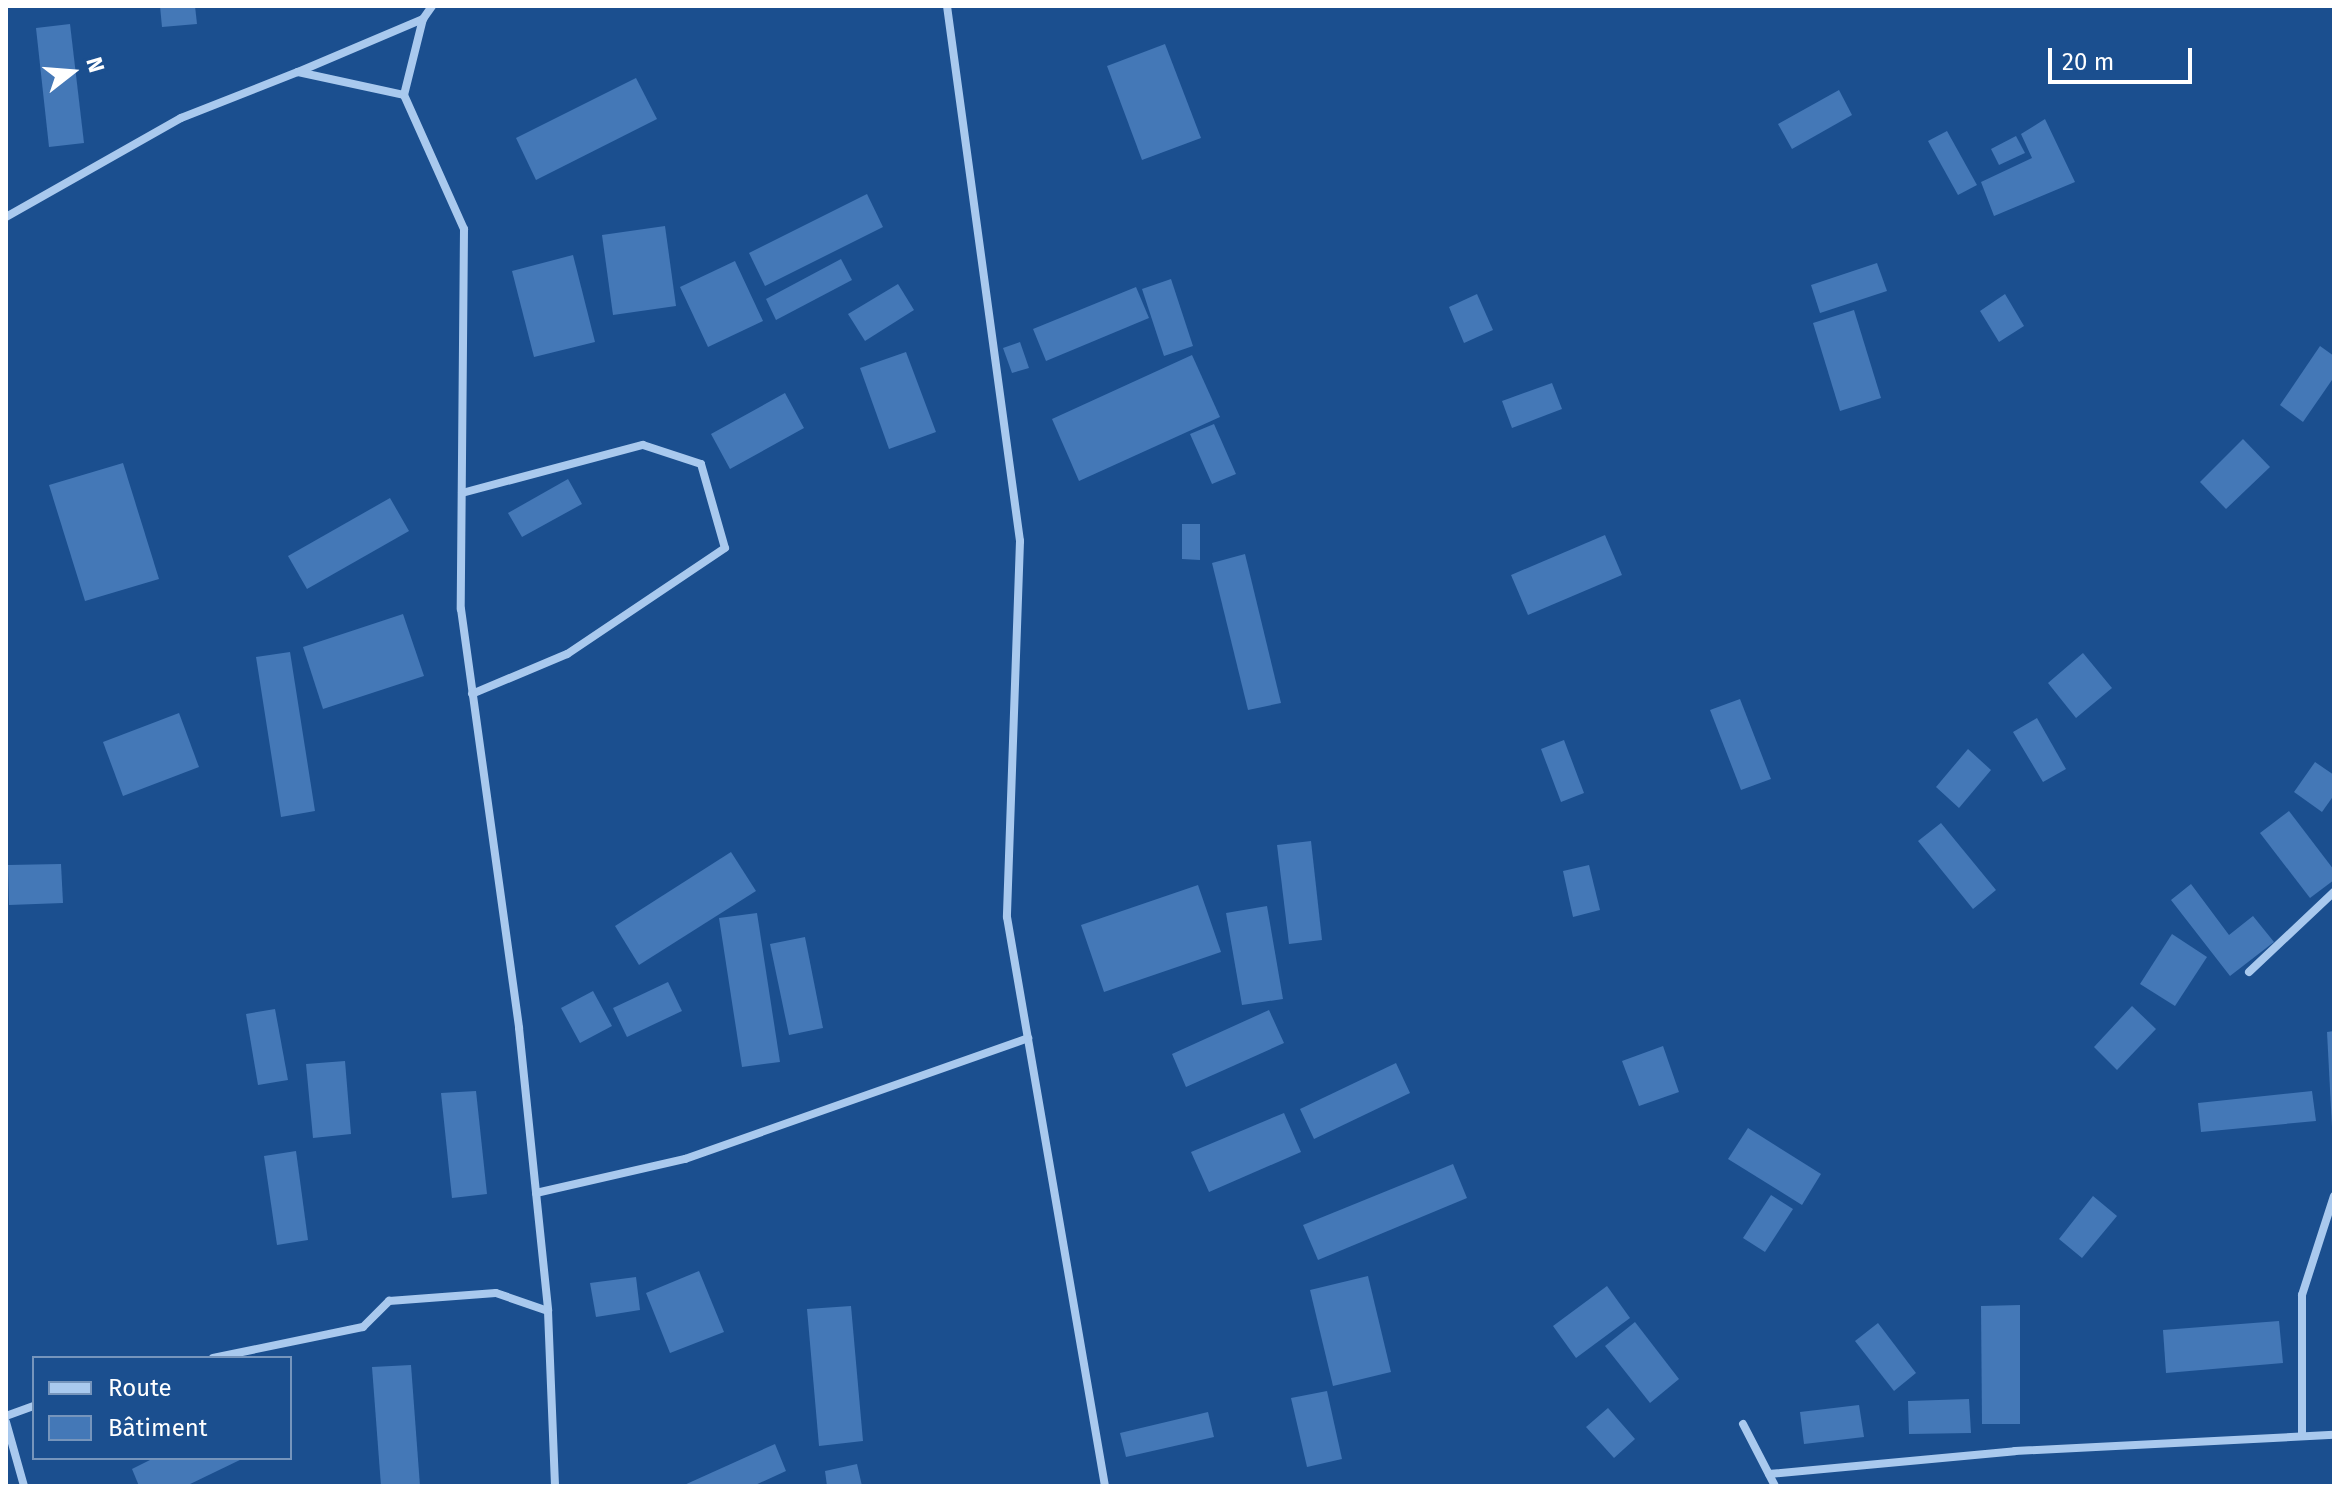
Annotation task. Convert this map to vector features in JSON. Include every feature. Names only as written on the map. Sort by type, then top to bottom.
[{"type":"street","points":[[432,6],[423,19],[404,95],[464,229],[461,609],[536,1193],[548,1311],[555,1486]]},
{"type":"street","points":[[947,6],[1020,541],[1007,917],[1105,1486]]},
{"type":"street","points":[[6,217],[181,118],[423,19]]},
{"type":"street","points":[[298,72],[404,95]]},
{"type":"street","points":[[462,493],[643,445],[701,464],[725,548],[567,654],[472,694]]},
{"type":"street","points":[[2249,972],[2334,892]]},
{"type":"street","points":[[536,1193],[685,1159],[1028,1038]]},
{"type":"street","points":[[2302,1436],[2302,1295],[2334,1196]]},
{"type":"street","points":[[223,1356],[363,1327],[389,1301],[496,1293],[548,1311]]},
{"type":"street","points":[[6,1416],[32,1407]]},
{"type":"street","points":[[6,1422],[24,1486]]},
{"type":"street","points":[[1743,1424],[1775,1486]]},
{"type":"street","points":[[1769,1474],[2334,1435]]},
{"type":"building","points":[[160,6],[195,6],[197,24],[162,27]]},
{"type":"building","points":[[70,24],[84,143],[49,147],[36,28]]},
{"type":"building","points":[[1165,44],[1201,138],[1142,160],[1107,66]]},
{"type":"building","points":[[636,78],[657,119],[536,180],[516,138]]},
{"type":"building","points":[[1839,90],[1852,115],[1792,149],[1778,124]]},
{"type":"building","points":[[2045,119],[2075,182],[1994,216],[1981,182],[2032,158],[2021,134]]},
{"type":"building","points":[[1947,131],[1977,185],[1958,195],[1928,141]]},
{"type":"building","points":[[2016,136],[2025,153],[1999,165],[1991,149]]},
{"type":"building","points":[[867,194],[883,227],[765,286],[749,253]]},
{"type":"building","points":[[665,226],[676,306],[613,315],[602,235]]},
{"type":"building","points":[[573,255],[595,342],[534,357],[512,271]]},
{"type":"building","points":[[841,259],[852,280],[776,320],[766,299]]},
{"type":"building","points":[[735,261],[763,321],[708,347],[680,287]]},
{"type":"building","points":[[1877,263],[1887,291],[1820,313],[1811,285]]},
{"type":"building","points":[[1171,279],[1193,346],[1164,356],[1142,289]]},
{"type":"building","points":[[898,284],[914,310],[865,341],[848,314]]},
{"type":"building","points":[[1136,287],[1149,318],[1046,361],[1033,329]]},
{"type":"building","points":[[1477,294],[1493,330],[1464,343],[1449,307]]},
{"type":"building","points":[[2005,294],[2024,326],[1999,342],[1980,311]]},
{"type":"building","points":[[1854,310],[1881,398],[1840,411],[1813,323]]},
{"type":"building","points":[[1020,342],[1029,368],[1012,373],[1003,348]]},
{"type":"building","points":[[2320,346],[2334,356],[2334,377],[2303,422],[2280,405]]},
{"type":"building","points":[[906,352],[936,432],[889,449],[860,368]]},
{"type":"building","points":[[1192,355],[1220,417],[1079,481],[1052,419]]},
{"type":"building","points":[[1552,383],[1562,409],[1512,428],[1502,401]]},
{"type":"building","points":[[785,393],[804,428],[730,469],[711,434]]},
{"type":"building","points":[[1214,424],[1236,474],[1212,484],[1190,434]]},
{"type":"building","points":[[2243,439],[2270,467],[2226,509],[2200,482]]},
{"type":"building","points":[[123,463],[159,579],[85,601],[49,485]]},
{"type":"building","points":[[568,479],[582,504],[522,537],[508,513]]},
{"type":"building","points":[[390,498],[409,531],[307,589],[288,556]]},
{"type":"building","points":[[1182,524],[1200,524],[1200,560],[1182,559]]},
{"type":"building","points":[[1605,535],[1622,575],[1528,615],[1511,575]]},
{"type":"building","points":[[1245,554],[1281,703],[1248,710],[1212,563]]},
{"type":"building","points":[[403,614],[424,676],[323,709],[303,647]]},
{"type":"building","points":[[290,652],[315,811],[281,817],[256,657]]},
{"type":"building","points":[[2083,653],[2112,688],[2076,718],[2048,683]]},
{"type":"building","points":[[1740,699],[1771,779],[1741,790],[1710,710]]},
{"type":"building","points":[[179,713],[199,767],[123,796],[103,742]]},
{"type":"building","points":[[2037,718],[2066,769],[2043,782],[2013,732]]},
{"type":"building","points":[[1564,740],[1584,793],[1561,802],[1541,749]]},
{"type":"building","points":[[1968,749],[1991,770],[1959,808],[1936,787]]},
{"type":"building","points":[[2315,762],[2334,775],[2334,795],[2322,812],[2294,792]]},
{"type":"building","points":[[2289,811],[2334,870],[2334,880],[2310,898],[2260,833]]},
{"type":"building","points":[[1941,823],[1996,890],[1973,909],[1918,841]]},
{"type":"building","points":[[1311,841],[1322,940],[1289,944],[1277,845]]},
{"type":"building","points":[[731,852],[756,891],[639,965],[615,926]]},
{"type":"building","points":[[61,864],[63,903],[9,905],[8,865]]},
{"type":"building","points":[[1589,865],[1600,910],[1573,917],[1563,871]]},
{"type":"building","points":[[2191,884],[2229,935],[2253,916],[2274,942],[2230,976],[2171,900]]},
{"type":"building","points":[[1198,885],[1221,952],[1104,992],[1081,925]]},
{"type":"building","points":[[1267,906],[1283,999],[1242,1005],[1226,913]]},
{"type":"building","points":[[757,913],[780,1062],[742,1067],[719,918]]},
{"type":"building","points":[[2172,934],[2207,957],[2175,1006],[2140,984]]},
{"type":"building","points":[[805,937],[823,1028],[789,1035],[770,944]]},
{"type":"building","points":[[668,982],[682,1011],[627,1037],[613,1008]]},
{"type":"building","points":[[593,991],[612,1026],[580,1043],[561,1008]]},
{"type":"building","points":[[2132,1006],[2156,1029],[2117,1070],[2094,1047]]},
{"type":"building","points":[[275,1009],[288,1080],[258,1085],[246,1014]]},
{"type":"building","points":[[1269,1010],[1284,1043],[1186,1087],[1172,1054]]},
{"type":"building","points":[[2334,1031],[2334,1127],[2332,1127],[2327,1032]]},
{"type":"building","points":[[1663,1046],[1679,1092],[1639,1106],[1622,1061]]},
{"type":"building","points":[[345,1061],[351,1134],[313,1138],[306,1064]]},
{"type":"building","points":[[1396,1063],[1410,1093],[1314,1139],[1300,1109]]},
{"type":"building","points":[[476,1091],[487,1194],[452,1198],[441,1093]]},
{"type":"building","points":[[2312,1091],[2316,1121],[2201,1132],[2198,1103]]},
{"type":"building","points":[[1284,1113],[1301,1152],[1209,1192],[1191,1152]]},
{"type":"building","points":[[1748,1128],[1821,1174],[1802,1205],[1728,1159]]},
{"type":"building","points":[[296,1151],[308,1240],[277,1245],[264,1156]]},
{"type":"building","points":[[1453,1164],[1467,1198],[1318,1260],[1303,1225]]},
{"type":"building","points":[[1771,1195],[1793,1209],[1765,1252],[1743,1238]]},
{"type":"building","points":[[2093,1196],[2117,1216],[2082,1258],[2059,1239]]},
{"type":"building","points":[[699,1271],[724,1332],[670,1353],[646,1293]]},
{"type":"building","points":[[1368,1276],[1391,1372],[1333,1386],[1310,1290]]},
{"type":"building","points":[[636,1277],[640,1310],[596,1317],[590,1283]]},
{"type":"building","points":[[1607,1286],[1630,1318],[1576,1358],[1553,1326]]},
{"type":"building","points":[[2020,1305],[2020,1424],[1982,1424],[1981,1306]]},
{"type":"building","points":[[851,1306],[863,1441],[819,1446],[807,1309]]},
{"type":"building","points":[[2279,1321],[2283,1363],[2166,1373],[2163,1330]]},
{"type":"building","points":[[1635,1322],[1679,1379],[1650,1403],[1605,1346]]},
{"type":"building","points":[[1878,1323],[1916,1373],[1894,1391],[1855,1341]]},
{"type":"building","points":[[411,1365],[420,1486],[381,1486],[372,1367]]},
{"type":"building","points":[[1327,1391],[1342,1459],[1307,1467],[1291,1398]]},
{"type":"building","points":[[1969,1399],[1971,1433],[1909,1434],[1908,1401]]},
{"type":"building","points":[[1859,1405],[1864,1437],[1804,1444],[1800,1412]]},
{"type":"building","points":[[1608,1408],[1635,1439],[1614,1458],[1586,1427]]},
{"type":"building","points":[[1208,1412],[1214,1437],[1126,1457],[1120,1433]]},
{"type":"building","points":[[775,1444],[786,1471],[753,1486],[682,1486]]},
{"type":"building","points":[[150,1460],[240,1460],[186,1486],[139,1486],[132,1469]]},
{"type":"building","points":[[857,1464],[862,1486],[827,1486],[825,1471]]}]
